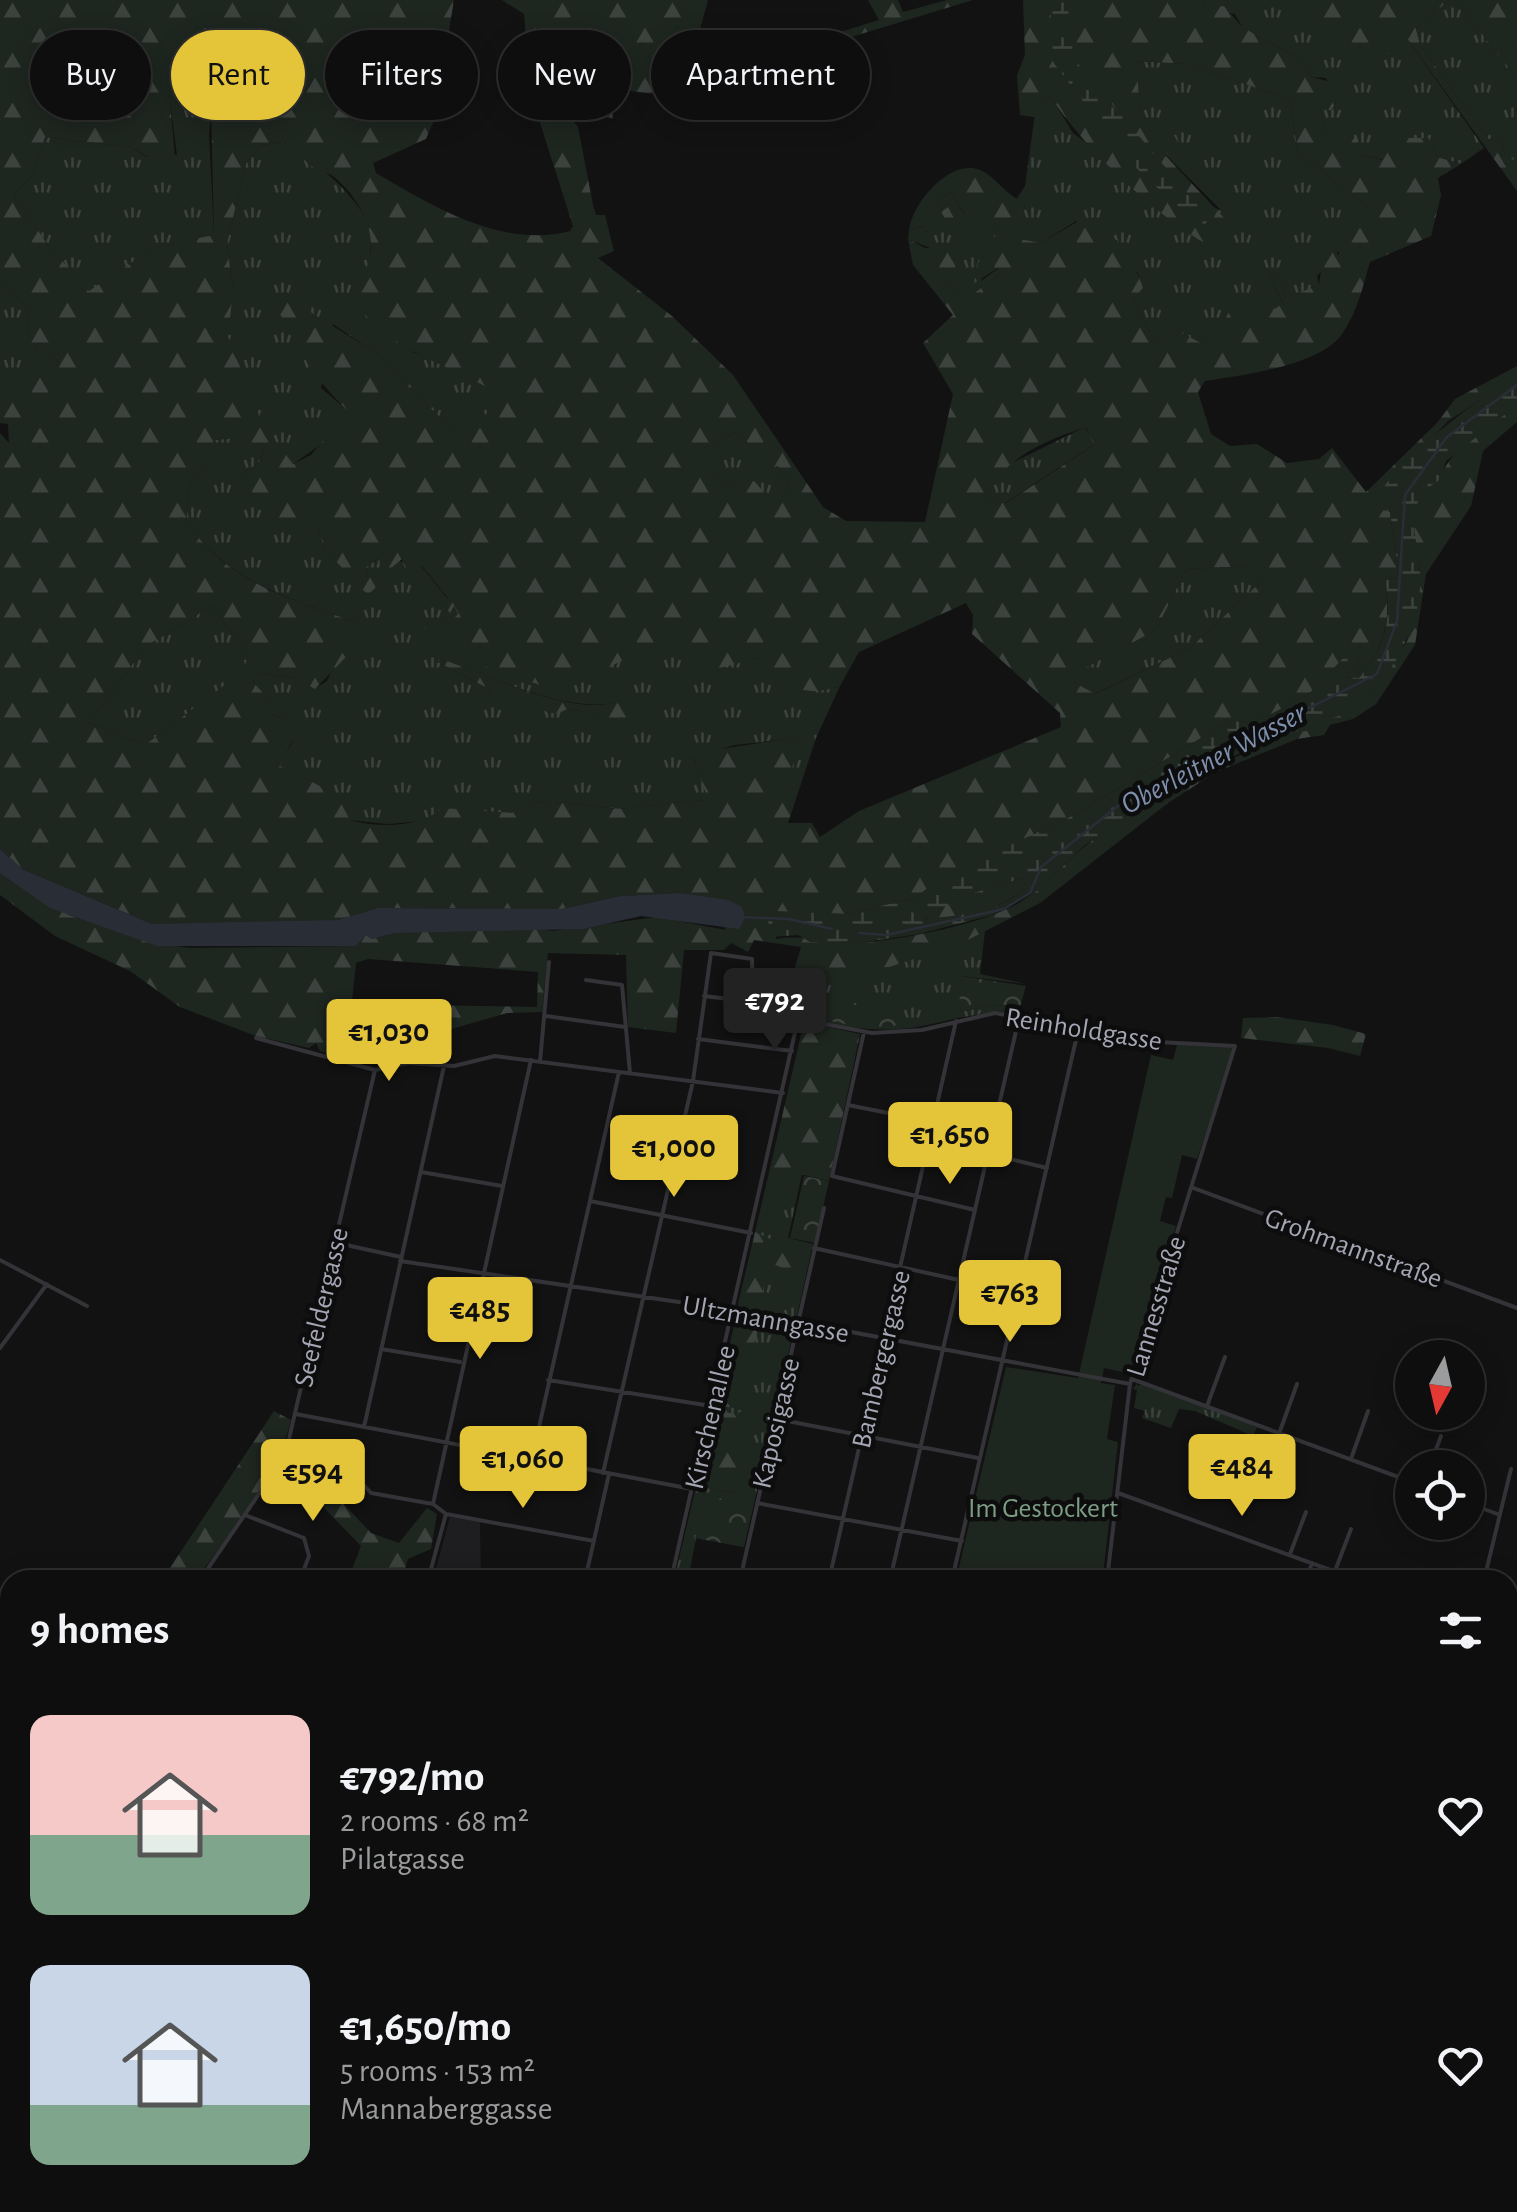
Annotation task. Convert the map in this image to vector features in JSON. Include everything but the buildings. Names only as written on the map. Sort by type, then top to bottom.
[{"type":"street","points":[[588,1570],[622,1391],[693,1081],[710,953],[752,959],[754,1002]]},
{"type":"street","points":[[540,1062],[549,962]]},
{"type":"street","points":[[586,980],[622,986],[630,1074]]},
{"type":"street","name":"Reinholdgasse","points":[[704,996],[754,1002],[798,1019],[864,1032],[922,1030],[995,1013],[1151,1043],[1230,1043]]},
{"type":"street","points":[[545,1016],[625,1027]]},
{"type":"street","points":[[892,1570],[1019,1018]]},
{"type":"street","name":"Kirschenallee","points":[[673,1570],[798,1019]]},
{"type":"street","name":"Bambergergasse","points":[[831,1570],[956,1021]]},
{"type":"street","points":[[955,1570],[1078,1031]]},
{"type":"street","points":[[864,1032],[832,1176],[975,1210]]},
{"type":"street","points":[[256,1038],[374,1070],[408,1063],[444,1066],[495,1056],[782,1093]]},
{"type":"street","points":[[698,1039],[792,1051]]},
{"type":"street","name":"Lannesstraße","points":[[1108,1569],[1131,1382],[1236,1052],[1230,1043]]},
{"type":"street","points":[[433,1504],[531,1060]]},
{"type":"street","points":[[364,1427],[444,1066]]},
{"type":"street","name":"Seefeldergasse","points":[[207,1570],[285,1456],[374,1070]]},
{"type":"street","points":[[531,1459],[620,1072]]},
{"type":"street","points":[[848,1105],[994,1134]]},
{"type":"street","points":[[989,1154],[1047,1168]]},
{"type":"street","points":[[420,1172],[502,1186]]},
{"type":"street","name":"Grohmannstraße","points":[[1191,1186],[1517,1308]]},
{"type":"street","points":[[590,1200],[750,1233]]},
{"type":"street","name":"Kaposigasse","points":[[742,1570],[824,1208]]},
{"type":"street","name":"Ultzmanngasse","points":[[335,1242],[400,1259],[733,1310],[1131,1382],[1395,1476]]},
{"type":"street","points":[[814,1248],[959,1280]]},
{"type":"street","points":[[0,1260],[87,1306]]},
{"type":"street","points":[[0,1348],[46,1284]]},
{"type":"street","points":[[381,1348],[462,1362]]},
{"type":"street","points":[[1207,1406],[1225,1357]]},
{"type":"street","points":[[548,1380],[712,1406]]},
{"type":"street","points":[[1280,1433],[1297,1384]]},
{"type":"street","points":[[1351,1460],[1368,1411]]},
{"type":"street","points":[[296,1414],[692,1489]]},
{"type":"street","points":[[777,1418],[981,1459]]},
{"type":"street","points":[[1435,1450],[1440,1436]]},
{"type":"street","points":[[350,1469],[371,1493],[433,1504],[446,1514],[594,1541]]},
{"type":"street","points":[[1486,1570],[1512,1469]]},
{"type":"street","points":[[1117,1492],[1329,1570]]},
{"type":"street","points":[[757,1503],[962,1541]]},
{"type":"street","points":[[1485,1509],[1500,1515]]},
{"type":"street","points":[[1290,1555],[1306,1512]]},
{"type":"street","points":[[431,1570],[446,1514]]},
{"type":"street","points":[[245,1515],[304,1538],[309,1556],[304,1570]]},
{"type":"street","points":[[1335,1570],[1351,1528]]},
{"type":"street","points":[[1310,1570],[1312,1563]]},
{"type":"shaded area","points":[[0,849],[22,869],[152,924],[338,920],[378,908],[562,909],[620,896],[680,893],[728,900],[742,907],[745,918],[739,929],[641,916],[583,929],[395,933],[372,939],[366,935],[356,946],[157,946],[50,908],[0,873]]},
{"type":"shaded area","points":[[450,1517],[480,1522],[481,1570],[436,1570]]},
{"type":"green space","points":[[0,0],[454,0],[449,30],[325,30],[325,120],[434,120],[426,139],[373,163],[376,173],[469,221],[519,234],[544,235],[570,231],[573,226],[539,120],[572,120],[578,127],[596,215],[605,215],[614,251],[598,258],[672,316],[733,375],[823,507],[846,521],[925,522],[953,394],[923,343],[953,315],[913,265],[908,239],[925,248],[948,247],[958,259],[950,285],[968,298],[1001,273],[998,268],[974,283],[978,263],[996,235],[993,224],[987,231],[982,226],[971,229],[966,221],[951,228],[941,212],[948,207],[954,218],[965,214],[950,192],[937,202],[928,233],[922,226],[909,231],[924,197],[944,177],[968,168],[980,170],[1025,202],[1020,239],[1041,243],[1082,219],[1097,236],[1117,240],[1141,281],[1143,288],[1133,299],[1156,345],[1166,336],[1165,324],[1203,344],[1222,326],[1240,289],[1254,301],[1265,290],[1275,309],[1283,303],[1269,275],[1278,270],[1285,298],[1319,285],[1324,249],[1339,255],[1339,246],[1347,242],[1354,222],[1375,221],[1370,208],[1298,153],[1290,100],[1189,64],[1136,61],[1140,109],[1159,137],[1169,128],[1180,145],[1165,155],[1226,220],[1218,234],[1203,242],[1162,214],[1120,177],[1080,136],[1051,97],[1044,98],[1040,118],[1020,115],[1017,75],[1025,55],[1023,0],[1203,0],[1206,8],[1224,6],[1242,27],[1296,57],[1312,77],[1334,83],[1336,102],[1332,110],[1320,110],[1330,138],[1344,134],[1356,138],[1357,154],[1383,160],[1381,148],[1404,138],[1428,138],[1437,157],[1461,164],[1438,178],[1441,195],[1431,236],[1370,262],[1352,317],[1331,345],[1279,367],[1205,381],[1198,392],[1211,434],[1230,446],[1257,444],[1287,463],[1319,459],[1332,448],[1366,492],[1437,423],[1455,399],[1517,366],[1517,376],[1448,421],[1377,497],[1384,510],[1390,512],[1399,578],[1385,579],[1384,632],[1375,655],[1359,678],[1346,677],[1361,658],[1349,653],[1308,695],[1256,722],[1229,721],[1078,813],[940,879],[915,898],[846,914],[776,912],[776,939],[875,942],[940,930],[1003,911],[1029,896],[1107,829],[1147,803],[1278,736],[1307,731],[1311,723],[1373,693],[1407,641],[1420,570],[1411,515],[1424,489],[1440,479],[1462,446],[1517,405],[1517,422],[1483,451],[1471,506],[1426,574],[1415,645],[1376,704],[1353,719],[1330,725],[1324,735],[1297,739],[1216,772],[1168,803],[1040,903],[958,945],[889,967],[793,974],[801,947],[754,940],[748,952],[731,943],[724,950],[684,950],[676,1033],[628,1027],[626,955],[548,953],[542,1012],[507,1013],[441,1032],[357,1030],[348,1060],[320,1051],[316,1043],[309,1048],[256,1036],[180,1007],[130,971],[55,936],[0,895],[0,873],[69,915],[156,943],[189,948],[356,946],[366,935],[372,939],[395,933],[532,927],[552,931],[657,917],[726,930],[702,897],[680,893],[620,896],[562,909],[378,908],[338,920],[152,924],[22,869],[0,849],[0,433],[9,443],[8,424],[0,423],[0,402],[18,379],[33,380],[59,364],[52,352],[32,355],[37,348],[30,344],[0,344],[0,338],[29,338],[28,308],[0,283]],"holes":[[[171,30],[305,30],[305,120],[211,120],[214,235],[155,247],[89,291],[47,244],[14,194],[32,176],[45,137],[130,147],[152,159],[175,157],[170,102]],[[284,142],[313,167],[342,184],[356,202],[370,235],[370,257],[357,289],[364,313],[375,326],[408,348],[500,395],[484,417],[466,406],[454,431],[389,368],[371,343],[365,346],[283,295],[276,306],[302,355],[360,422],[353,435],[331,424],[321,428],[324,440],[311,455],[293,464],[262,423],[222,321],[230,318],[233,291],[227,243],[246,163],[262,145]],[[1086,427],[1094,445],[1006,503],[984,500],[1013,462],[1055,438]],[[738,431],[769,469],[778,466],[791,488],[770,499],[754,481],[736,489],[685,458]],[[240,438],[240,449],[246,453],[264,451],[259,462],[242,475],[243,483],[289,531],[318,527],[324,549],[368,595],[386,577],[368,578],[366,567],[379,558],[380,566],[390,569],[402,559],[407,575],[422,566],[448,598],[444,605],[450,613],[454,606],[458,614],[447,626],[441,616],[424,628],[488,668],[562,692],[678,631],[706,672],[758,658],[794,687],[825,690],[840,686],[859,652],[966,603],[973,615],[972,634],[1060,713],[1061,727],[859,811],[820,837],[812,823],[788,823],[796,799],[787,804],[779,796],[779,785],[789,777],[800,744],[778,740],[721,749],[696,747],[693,756],[708,800],[629,808],[553,802],[524,806],[512,813],[442,808],[411,823],[350,820],[336,794],[280,766],[296,733],[287,721],[273,715],[273,704],[253,682],[257,673],[296,678],[315,689],[347,656],[355,622],[306,605],[240,574],[221,560],[186,521],[190,482],[206,469],[214,440]],[[1249,566],[1264,579],[1190,648],[1095,694],[1074,682],[1083,669],[1156,630],[1186,569]],[[211,606],[249,655],[242,672],[145,745],[89,723],[145,647]],[[368,959],[538,972],[537,1007],[362,1004],[352,1001],[356,963]]]},
{"type":"green space","points":[[502,0],[708,0],[700,30],[651,30],[651,94],[631,91],[631,30],[525,30],[524,14]]},
{"type":"green space","points":[[868,0],[898,0],[903,12],[947,0],[973,0],[870,31],[847,30],[879,20]]},
{"type":"green space","points":[[1050,0],[1067,0],[1074,59],[1209,219],[1201,229],[1130,162],[1053,62]]},
{"type":"green space","points":[[1203,0],[1274,0],[1378,47],[1406,37],[1484,148],[1461,164],[1437,157],[1428,138],[1385,160],[1357,154],[1330,138],[1320,110],[1333,110],[1336,102],[1326,78],[1312,77],[1296,57],[1242,27],[1235,14],[1206,8]]},
{"type":"green space","points":[[1274,0],[1449,0],[1416,29],[1420,45],[1488,139],[1502,141],[1505,154],[1517,163],[1517,191],[1406,37],[1390,55],[1377,47],[1356,66]]},
{"type":"green space","points":[[1449,0],[1455,0],[1517,78],[1517,163],[1505,154],[1502,141],[1488,139],[1420,45],[1416,29]]},
{"type":"green space","points":[[1455,0],[1517,0],[1517,78]]},
{"type":"green space","points":[[1135,61],[1189,64],[1290,100],[1298,153],[1370,208],[1376,221],[1347,242],[1317,276],[1319,285],[1285,298],[1278,271],[1269,275],[1283,304],[1274,310],[1265,291],[1254,302],[1240,290],[1223,326],[1203,344],[1166,325],[1167,336],[1156,345],[1133,299],[1143,288],[1138,273],[1076,221],[1041,243],[1019,239],[1025,203],[1016,200],[1025,186],[1035,114],[1039,118],[1044,98],[1051,97],[1073,133],[1100,153],[1222,211],[1165,154],[1171,148],[1168,129],[1159,138],[1140,109]]},
{"type":"green space","points":[[172,120],[210,120],[214,236],[155,247],[89,292],[47,244],[14,194],[32,176],[45,137],[130,147],[147,157],[177,155]]},
{"type":"green space","points":[[284,142],[334,180],[364,216],[371,233],[374,271],[413,352],[469,374],[501,395],[484,417],[455,432],[389,368],[371,343],[365,346],[333,324],[321,388],[361,422],[353,435],[340,431],[293,464],[262,424],[221,320],[233,291],[227,243],[246,163],[262,145]]},
{"type":"green space","points":[[950,192],[965,215],[954,218],[948,207],[942,212],[951,227],[966,221],[993,223],[996,235],[981,281],[999,268],[1001,273],[969,299],[950,285],[957,259],[908,239],[909,231],[923,226],[927,233],[937,202]]},
{"type":"green space","points":[[0,283],[28,308],[29,339],[0,338]]},
{"type":"green space","points":[[0,344],[30,344],[37,348],[33,353],[52,352],[59,364],[0,402]]},
{"type":"green space","points":[[1517,376],[1517,405],[1446,461],[1441,479],[1428,488],[1415,509],[1420,590],[1413,623],[1399,654],[1370,696],[1344,708],[1343,715],[1312,723],[1307,731],[1280,734],[1161,791],[1084,846],[1037,891],[992,915],[919,934],[858,943],[810,942],[798,935],[771,937],[768,921],[776,911],[846,914],[915,898],[939,879],[1078,813],[1229,721],[1256,722],[1308,695],[1349,652],[1361,658],[1346,677],[1359,678],[1385,632],[1385,579],[1399,578],[1390,512],[1384,510],[1375,520],[1371,518],[1376,501],[1389,481],[1430,439]],"holes":[[[1023,878],[1025,887],[991,908],[923,919],[963,896]]]},
{"type":"green space","points":[[1085,427],[1095,444],[1005,503],[983,500],[1002,468]]},
{"type":"green space","points":[[738,431],[769,468],[778,466],[791,488],[770,500],[736,489],[684,458]]},
{"type":"green space","points":[[240,437],[264,450],[259,462],[242,475],[308,526],[318,527],[324,549],[368,594],[384,578],[368,578],[366,567],[381,557],[421,566],[448,599],[444,605],[450,612],[453,605],[458,614],[447,627],[441,616],[425,628],[562,691],[678,630],[734,663],[759,658],[805,688],[840,686],[816,738],[796,799],[787,805],[779,796],[779,784],[799,744],[778,740],[735,745],[693,757],[709,800],[630,808],[553,802],[525,806],[513,813],[388,824],[349,820],[336,794],[279,766],[292,743],[293,731],[273,715],[273,704],[253,682],[256,673],[296,678],[316,688],[327,681],[355,622],[261,585],[220,559],[202,542],[186,521],[190,482],[206,469],[213,440]],"holes":[[[441,659],[552,698],[596,705],[616,702],[601,714],[493,698],[487,688],[438,662]]]},
{"type":"green space","points":[[1249,566],[1265,578],[1190,648],[1094,694],[1074,682],[1082,669],[1156,630],[1186,569]]},
{"type":"green space","points":[[211,606],[249,655],[243,672],[145,745],[89,723],[145,647]]},
{"type":"green space","points":[[441,659],[518,688],[578,704],[609,704],[642,697],[629,731],[601,728],[600,714],[568,709],[556,714],[493,698],[487,688],[438,662]]},
{"type":"green space","points":[[1023,878],[1025,887],[990,908],[948,919],[923,918],[962,896]]},
{"type":"green space","points":[[985,931],[980,974],[1026,984],[962,976],[960,1012],[994,1005],[1020,1007],[1018,1014],[980,1014],[885,1030],[836,1025],[790,1012],[799,987],[783,980],[786,975],[913,958]]},
{"type":"green space","points":[[961,976],[1026,986],[1020,1007],[994,1005],[959,1012]]},
{"type":"green space","points":[[827,997],[905,1014],[904,1025],[864,1028],[816,1018]]},
{"type":"green space","points":[[1277,1017],[1366,1034],[1360,1056],[1328,1048],[1241,1038],[1243,1018]]},
{"type":"green space","points":[[804,1022],[860,1034],[829,1181],[782,1170],[780,1181],[774,1183],[762,1228],[756,1228]]},
{"type":"green space","name":"Im Gestockert","points":[[1177,1045],[1228,1045],[1234,1051],[1197,1159],[1182,1155],[1172,1198],[1166,1197],[1160,1221],[1176,1226],[1131,1374],[1104,1368],[1101,1383],[1115,1385],[1107,1439],[1118,1442],[1104,1570],[958,1570],[1006,1367],[1078,1378],[1151,1055],[1173,1060]]},
{"type":"green space","points":[[782,1170],[802,1174],[788,1238],[813,1244],[796,1320],[737,1308],[756,1228],[762,1227],[774,1182]]},
{"type":"green space","points":[[804,1176],[829,1181],[815,1243],[790,1238]]},
{"type":"green space","points":[[755,1232],[783,1245],[811,1246],[804,1276],[770,1263],[762,1294],[746,1304],[740,1302]]},
{"type":"green space","points":[[737,1313],[792,1324],[794,1329],[744,1547],[696,1538],[690,1570],[676,1570]],"holes":[[[719,1412],[736,1414],[733,1493],[702,1487]]]},
{"type":"green space","points":[[736,1327],[758,1329],[741,1404],[736,1408],[719,1406]]},
{"type":"green space","points":[[1138,1382],[1137,1386],[1142,1384],[1257,1427],[1253,1436],[1195,1411],[1179,1409],[1171,1428],[1142,1418],[1145,1411],[1134,1408],[1137,1390],[1133,1389]]},
{"type":"green space","points":[[744,1410],[753,1415],[734,1493],[702,1487],[719,1411],[736,1414]]},
{"type":"green space","points":[[274,1411],[291,1420],[264,1484],[203,1570],[169,1570]]},
{"type":"green space","points":[[281,1470],[325,1484],[371,1533],[399,1543],[427,1508],[437,1514],[431,1549],[408,1559],[405,1570],[352,1570],[361,1546],[303,1486]]},
{"type":"green space","points":[[721,1498],[751,1505],[744,1547],[695,1538],[704,1510]]},
{"type":"waterway","name":"Oberleitner Wasser","points":[[859,933],[886,935],[1004,909],[1030,893],[1041,867],[1127,799],[1377,674],[1397,621],[1405,495],[1447,437],[1517,385]]},
{"type":"waterway","name":"Oberleitner Wasser","points":[[741,917],[789,919],[832,929]]}]
